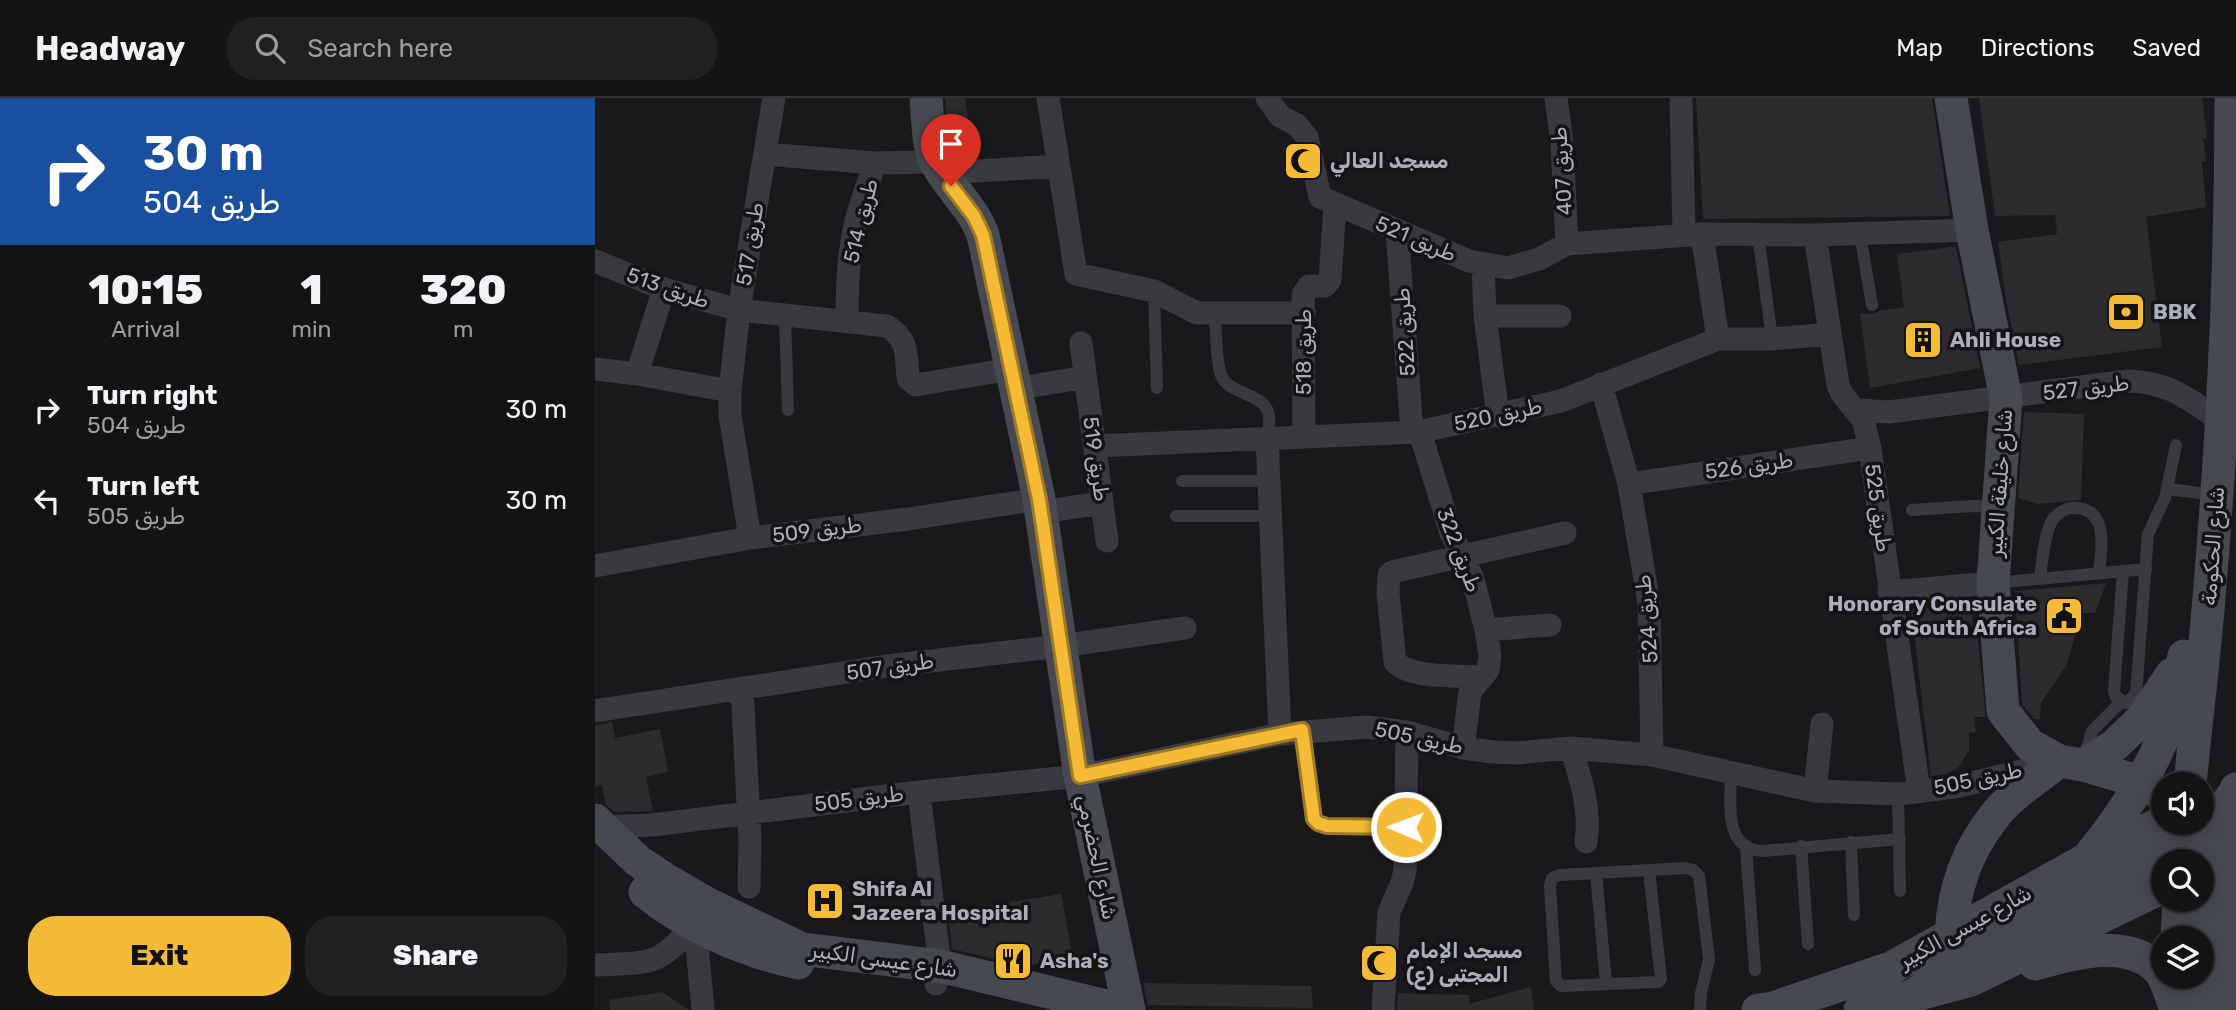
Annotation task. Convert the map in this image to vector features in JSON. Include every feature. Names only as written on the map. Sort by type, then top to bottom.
[{"type":"main road","name":"شارع الحضرمي","points":[[926,98],[940,168],[959,199],[979,224],[983,235],[1040,505],[1080,776],[1129,1010]]},
{"type":"main road","name":"شارع خليفة الكبير","points":[[1951,98],[1972,230],[2006,398],[1993,583],[2003,711],[2030,745],[2071,763],[2151,789]]},
{"type":"main road","name":"شارع الحكومة","points":[[2191,772],[2217,495],[2231,206],[2231,98]]},
{"type":"main road","points":[[1951,935],[1985,864],[2014,812],[2071,763],[2115,745],[2142,719],[2184,656],[2209,600]]},
{"type":"main road","points":[[2155,772],[2159,746],[2173,709],[2184,656]]},
{"type":"main road","points":[[2087,859],[2123,813],[2151,790]]},
{"type":"main road","points":[[2181,1000],[2198,844],[2215,819],[2236,802]]},
{"type":"main road","name":"شارع عيسى الكبير","points":[[596,831],[703,914]]},
{"type":"main road","name":"شارع عيسى الكبير","points":[[596,831],[650,896],[801,949],[1072,997],[1123,1010]]},
{"type":"main road","points":[[1917,993],[1966,955],[2198,844]]},
{"type":"main road","points":[[2198,844],[2229,1010]]},
{"type":"main road","name":"شارع عيسى الكبير","points":[[1758,1010],[1773,1008],[1893,967],[2087,859],[2198,844]]},
{"type":"main road","name":"شارع عيسى الكبير","points":[[1860,1010],[1971,980],[2151,893]]},
{"type":"main road","points":[[1971,980],[2090,950],[2132,953],[2159,970],[2181,1000]]},
{"type":"main road","points":[[1072,997],[1093,989],[1103,981],[1118,961]]},
{"type":"main road","name":"شارع عيسى الكبير","points":[[938,975],[1028,1010]]},
{"type":"street","name":"طريق 517","points":[[750,538],[730,415],[730,391],[739,310],[774,98]]},
{"type":"street","points":[[1048,98],[1076,274],[1154,291],[1198,313],[1304,313]]},
{"type":"street","name":"طريق 521","points":[[1267,98],[1280,116],[1297,125],[1307,137],[1317,194],[1335,205],[1483,265],[1485,316],[1497,416]]},
{"type":"street","name":"طريق 407","points":[[1556,98],[1562,143],[1567,244]]},
{"type":"street","points":[[1681,98],[1693,234],[1718,339],[1772,339],[1829,334]]},
{"type":"street","name":"طريق 514","points":[[765,154],[940,168]]},
{"type":"street","name":"طريق 514","points":[[847,321],[847,281],[852,241],[875,163]]},
{"type":"street","points":[[940,168],[1059,166]]},
{"type":"street","name":"طريق 518","points":[[1304,435],[1303,295],[1309,286],[1325,286],[1330,281],[1335,205]]},
{"type":"street","points":[[1483,265],[1508,268],[1539,259],[1567,244],[1693,234],[1815,235],[1972,230]]},
{"type":"street","name":"طريق 522","points":[[1397,231],[1415,432]]},
{"type":"street","name":"طريق 525","points":[[1815,235],[1838,385],[1842,394],[1857,410],[1867,430],[1889,592],[1908,792]]},
{"type":"street","name":"طريق 513","points":[[595,261],[664,289],[739,310],[887,326],[897,332],[904,342],[908,378],[916,385],[1012,379]]},
{"type":"street","points":[[638,374],[664,289]]},
{"type":"street","points":[[1485,316],[1560,316]]},
{"type":"street","name":"طريق 520","points":[[1095,446],[1415,432],[1561,401],[1718,339]]},
{"type":"street","name":"طريق 519","points":[[1081,343],[1107,541]]},
{"type":"street","points":[[595,369],[730,391]]},
{"type":"street","points":[[1012,379],[1085,377]]},
{"type":"street","name":"طريق 527","points":[[1857,410],[1881,412],[2128,381],[2169,387],[2221,421]]},
{"type":"street","name":"طريق 524","points":[[1601,384],[1629,484],[1649,603],[1652,755]]},
{"type":"street","name":"طريق 322","points":[[1415,432],[1424,445],[1445,518],[1473,579],[1486,630],[1490,663],[1488,670],[1471,692],[1463,748]]},
{"type":"street","points":[[1266,438],[1270,516],[1291,732]]},
{"type":"street","name":"طريق 526","points":[[1629,484],[1870,448]]},
{"type":"street","name":"طريق 509","points":[[595,566],[750,538],[1040,505],[1102,503]]},
{"type":"street","points":[[1482,677],[1414,672],[1395,662],[1388,593],[1389,575],[1461,555],[1565,533]]},
{"type":"street","points":[[1889,592],[1993,583]]},
{"type":"street","points":[[1486,630],[1550,625]]},
{"type":"street","name":"طريق 507","points":[[595,711],[887,666],[1061,646],[1185,628]]},
{"type":"street","points":[[742,688],[750,841],[749,887]]},
{"type":"street","points":[[1815,791],[1822,724]]},
{"type":"street","name":"طريق 505","points":[[596,831],[919,792],[1080,776],[1291,732],[1367,727],[1407,732],[1463,748],[1516,753],[1571,748],[1652,755],[1815,791],[1908,792],[1955,787],[2071,763]]},
{"type":"street","points":[[1383,1010],[1389,912],[1405,870],[1407,732]]},
{"type":"street","points":[[1571,748],[1584,792],[1587,812],[1586,842]]},
{"type":"street","points":[[919,792],[938,975]]},
{"type":"street","points":[[638,861],[641,842],[652,825]]},
{"type":"street","points":[[595,965],[656,959],[675,947],[703,914]]},
{"type":"street","points":[[703,914],[703,1010]]},
{"type":"lane","points":[[1758,234],[1772,339]]},
{"type":"lane","points":[[1860,234],[1872,305]]},
{"type":"lane","points":[[1154,291],[1157,388]]},
{"type":"lane","points":[[1215,314],[1221,375],[1229,386],[1266,407],[1270,417],[1266,438]]},
{"type":"lane","points":[[785,316],[788,410]]},
{"type":"lane","points":[[2123,571],[2114,684],[2116,697],[2126,703],[2136,694],[2148,534],[2162,507],[2176,445]]},
{"type":"lane","points":[[1182,481],[1268,481]]},
{"type":"lane","points":[[2167,489],[2217,495]]},
{"type":"lane","points":[[1912,510],[1999,507]]},
{"type":"lane","points":[[2040,579],[2049,527],[2053,519],[2068,509],[2085,510],[2099,522],[2099,573]]},
{"type":"lane","points":[[1176,516],[1270,516]]},
{"type":"lane","points":[[1993,583],[2147,569]]},
{"type":"lane","points":[[2071,763],[2092,731],[2121,702]]},
{"type":"lane","points":[[1291,732],[1314,819],[1318,823],[1327,826],[1406,827]]},
{"type":"lane","points":[[1731,772],[1731,823],[1739,841],[1746,847],[1763,850],[1900,839]]},
{"type":"lane","points":[[1900,891],[1900,839],[1908,792]]},
{"type":"lane","points":[[1850,842],[1854,915]]},
{"type":"lane","points":[[1801,846],[1808,944]]},
{"type":"lane","points":[[1746,847],[1755,970]]},
{"type":"lane","points":[[1649,871],[1661,979],[1658,982],[1561,986],[1556,981],[1549,887],[1552,878],[1560,875],[1685,868],[1693,870],[1699,876],[1709,960],[1700,1010]]},
{"type":"lane","points":[[1596,873],[1606,984]]},
{"type":"building","points":[[945,98],[965,98],[973,157],[956,158],[953,154],[948,137]]},
{"type":"building","points":[[1696,98],[1932,98],[1950,216],[1703,219]]},
{"type":"building","points":[[1979,98],[2202,98],[2207,138],[2203,138],[2206,161],[2202,161],[2206,207],[2146,217],[2162,347],[2019,365],[1998,242],[2057,234],[2055,215],[1995,216]]},
{"type":"building","name":"Ahli House","points":[[1956,247],[1980,368],[1870,388],[1860,313],[1873,314],[1904,307],[1897,254]]},
{"type":"building","points":[[2024,412],[2084,414],[2081,500],[2038,504],[2018,498]]},
{"type":"building","points":[[2106,583],[2095,613],[2076,613],[2075,636],[2066,666],[2041,703],[2040,719],[2034,719],[2022,704],[2015,591]]},
{"type":"building","points":[[1970,601],[1974,631],[1977,631],[1986,717],[1974,717],[1976,732],[1969,733],[1969,750],[1959,767],[1947,774],[1931,776],[1911,606]]},
{"type":"building","points":[[612,722],[615,738],[660,729],[668,772],[646,777],[653,811],[615,812],[606,805],[602,785],[595,787],[595,725]]},
{"type":"building","points":[[1061,894],[1073,958],[1023,966],[952,949],[948,912]]},
{"type":"building","points":[[1143,983],[1311,986],[1313,1008],[1148,1005]]},
{"type":"building","points":[[1531,987],[1534,1010],[1397,1010],[1398,993],[1469,995],[1469,1004]]},
{"type":"building","points":[[662,992],[689,1010],[610,1010],[609,1000]]},
{"type":"place","name":"مسجد العالي","points":[[1303,161]]},
{"type":"place","name":"BBK","points":[[2126,312]]},
{"type":"place","name":"Ahli House","points":[[1923,340]]},
{"type":"place","name":"Honorary Consulate of South Africa","points":[[2064,616]]},
{"type":"place","name":"Shifa Al Jazeera Hospital","points":[[825,901]]},
{"type":"place","name":"Asha's","points":[[1013,961]]},
{"type":"place","name":"مسجد الإمام المجتبى (ع)","points":[[1379,963]]},
{"type":"route","points":[[951,186],[974,216],[983,235],[1039,499],[1080,776],[1302,730],[1314,819],[1318,823],[1327,826],[1406,827]]}]
